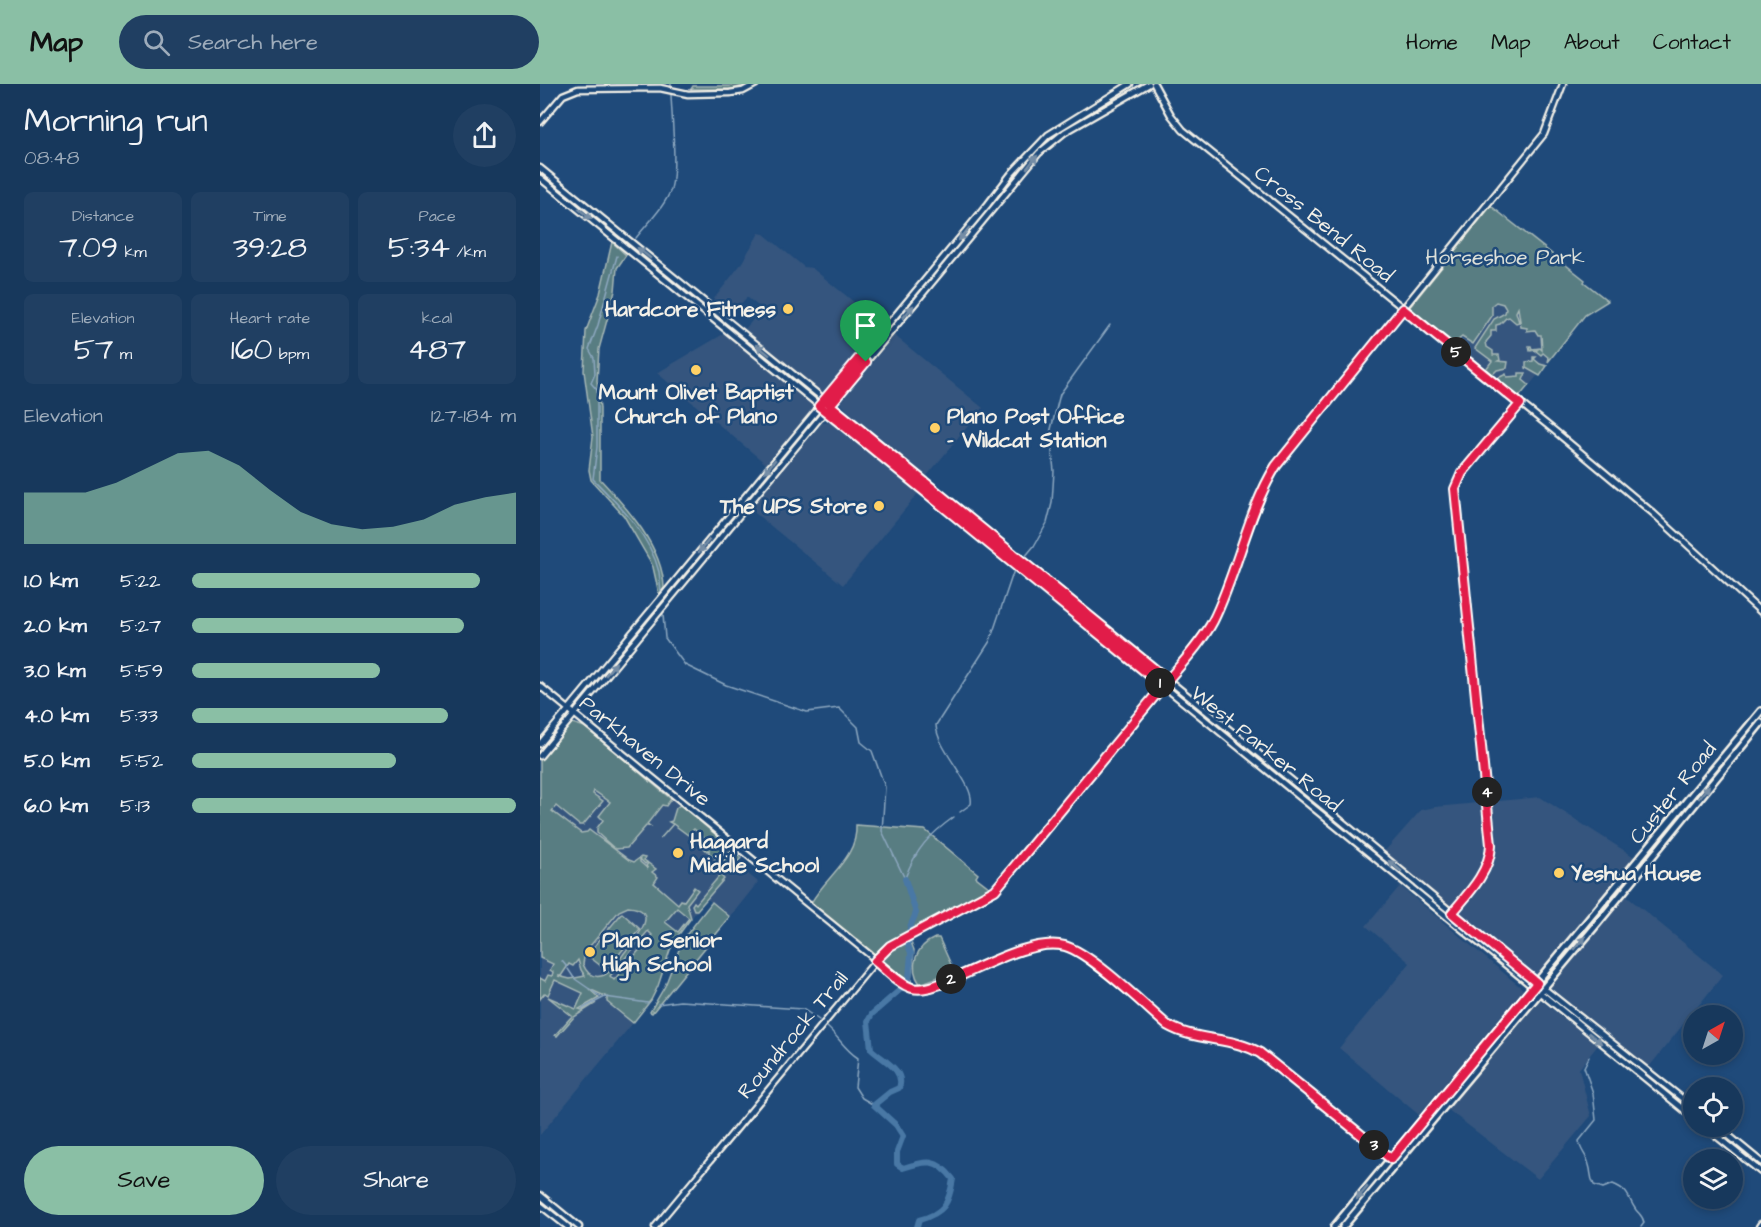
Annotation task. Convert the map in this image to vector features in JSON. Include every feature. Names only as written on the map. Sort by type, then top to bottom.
[{"type":"main road","points":[[540,122],[563,95],[578,89],[660,88],[688,94],[743,91],[756,84]]},
{"type":"main road","points":[[540,756],[1039,153],[1065,132],[1149,84]]},
{"type":"main road","name":"Cross Bend Road","points":[[1154,84],[1171,115],[1186,133],[1653,513],[1761,612]]},
{"type":"main road","name":"Roundrock Trail","points":[[656,1227],[875,961],[890,946],[995,890],[1168,680],[1212,622],[1265,486],[1276,466],[1544,134],[1563,84]]},
{"type":"main road","points":[[540,744],[1011,174],[1042,140],[1064,123],[1126,85],[1131,95]]},
{"type":"main road","name":"West Parker Road","points":[[540,168],[1422,888],[1496,950],[1578,1024],[1683,1109]]},
{"type":"main road","name":"West Parker Road","points":[[540,178],[1492,955],[1582,1018],[1683,1099]]},
{"type":"main road","points":[[741,341],[745,336]]},
{"type":"main road","points":[[860,357],[866,362]]},
{"type":"main road","points":[[777,371],[781,366]]},
{"type":"main road","points":[[1447,918],[1483,874],[1489,861],[1491,845],[1455,489],[1462,473],[1520,404]]},
{"type":"main road","points":[[869,446],[873,440]]},
{"type":"main road","points":[[786,447],[790,452]]},
{"type":"main road","points":[[902,473],[906,467]]},
{"type":"main road","points":[[932,497],[936,492]]},
{"type":"main road","name":"Parkhaven Drive","points":[[540,686],[908,986],[915,989],[924,988],[1034,946],[1052,944],[1068,947],[1083,955],[1177,1031],[1242,1044],[1260,1053],[1393,1161]]},
{"type":"main road","name":"Custer Road","points":[[1334,1227],[1455,1093],[1761,711]]},
{"type":"main road","name":"Custer Road","points":[[1343,1227],[1450,1088],[1538,988],[1761,723]]},
{"type":"main road","points":[[1417,894],[1422,888]]},
{"type":"main road","points":[[1492,955],[1496,950]]},
{"type":"main road","points":[[1578,1024],[1582,1018]]},
{"type":"main road","points":[[1638,1072],[1642,1066]]},
{"type":"main road","points":[[1653,1084],[1657,1079]]},
{"type":"main road","points":[[1450,1088],[1455,1093]]},
{"type":"main road","points":[[1718,1137],[1761,1172]]},
{"type":"main road","points":[[1730,1137],[1761,1162]]},
{"type":"main road","points":[[540,1195],[579,1227]]},
{"type":"main road","points":[[540,1204],[568,1227]]},
{"type":"shaded area","points":[[759,233],[764,234],[804,267],[812,268],[881,324],[826,391],[821,393],[745,329],[762,309],[747,297],[731,315],[713,300],[741,264]]},
{"type":"shaded area","points":[[1452,254],[1563,344],[1520,397],[1409,308]]},
{"type":"shaded area","points":[[725,333],[814,407],[766,464],[657,373]]},
{"type":"shaded area","points":[[894,335],[983,408],[926,477],[859,422],[840,403]]},
{"type":"shaded area","points":[[832,422],[919,492],[843,585],[750,509],[822,423]]},
{"type":"shaded area","name":"Plano Senior High School","points":[[540,762],[645,777],[741,857],[736,864],[758,882],[730,917],[707,899],[683,928],[607,1002],[633,1023],[540,1135]]},
{"type":"shaded area","points":[[1540,797],[1636,858],[1536,977],[1384,852],[1421,810]]},
{"type":"shaded area","points":[[1400,886],[1524,990],[1419,1115],[1339,1048],[1410,963],[1366,926]]},
{"type":"shaded area","points":[[1625,895],[1723,975],[1699,1005],[1683,1005],[1683,1025],[1649,1067],[1550,987]]},
{"type":"shaded area","points":[[1539,999],[1598,1045],[1579,1069],[1591,1116],[1538,1179],[1447,1109]]},
{"type":"green space","points":[[749,84],[733,89],[691,89],[693,86],[730,86]]},
{"type":"green space","name":"Horseshoe Park","points":[[1491,206],[1585,280],[1584,282],[1608,301],[1585,315],[1548,362],[1549,358],[1543,353],[1541,355],[1537,350],[1530,351],[1529,346],[1532,349],[1542,350],[1541,335],[1538,335],[1535,330],[1527,331],[1527,328],[1521,327],[1518,308],[1516,312],[1519,322],[1516,323],[1509,317],[1506,318],[1496,325],[1496,331],[1491,331],[1491,336],[1486,342],[1487,347],[1493,351],[1493,355],[1499,355],[1500,360],[1498,361],[1508,362],[1507,368],[1497,370],[1492,375],[1486,369],[1492,361],[1475,348],[1494,319],[1505,313],[1506,309],[1503,304],[1496,302],[1492,305],[1492,316],[1473,344],[1462,337],[1456,342],[1456,345],[1464,352],[1466,350],[1465,353],[1409,308]]},
{"type":"green space","points":[[612,242],[626,255],[617,268],[615,291],[599,349],[597,381],[600,408],[600,479],[632,515],[650,543],[662,573],[664,588],[659,594],[649,559],[624,516],[591,480],[589,470],[593,437],[584,371],[586,331],[600,294]]},
{"type":"green space","points":[[1533,357],[1536,357],[1534,359],[1540,364],[1547,366],[1540,376],[1526,368],[1526,362],[1533,361]]},
{"type":"green space","points":[[1519,373],[1526,373],[1523,380],[1529,385],[1519,397],[1496,379],[1506,374],[1507,377],[1519,376]]},
{"type":"green space","name":"Plano Senior High School","points":[[572,723],[585,727],[671,799],[666,806],[662,805],[647,824],[650,826],[646,826],[627,848],[615,849],[597,833],[597,828],[603,820],[599,816],[610,802],[594,791],[593,794],[603,801],[583,825],[579,825],[556,806],[552,811],[581,833],[589,830],[629,860],[634,862],[641,857],[645,858],[647,862],[645,864],[640,859],[640,862],[648,869],[646,866],[648,863],[656,869],[652,872],[658,877],[654,883],[678,904],[681,900],[684,901],[694,887],[698,890],[687,904],[691,918],[670,950],[658,986],[651,1000],[633,1023],[607,1002],[607,997],[589,989],[599,998],[579,1009],[582,1010],[596,1003],[574,1017],[557,1036],[555,1035],[572,1016],[548,997],[576,1009],[583,993],[555,980],[548,995],[545,993],[540,999],[540,978],[545,981],[548,975],[552,976],[553,972],[550,970],[553,964],[540,958],[540,761]],"holes":[[[628,907],[638,909],[644,913],[643,926],[611,970],[605,975],[592,975],[583,964],[585,952],[619,911]],[[677,908],[689,918],[678,932],[665,922]],[[648,931],[652,935],[614,980],[610,976]],[[578,960],[585,976],[570,979],[558,976],[561,976],[569,964],[573,966]]]},
{"type":"green space","points":[[680,805],[728,845],[728,848],[714,866],[711,865],[716,858],[702,846],[707,840],[694,829],[688,835],[669,822],[672,821],[676,808]]},
{"type":"green space","points":[[856,825],[925,830],[978,874],[976,877],[990,888],[895,939],[874,955],[811,903],[847,857],[855,837]]},
{"type":"green space","points":[[732,849],[741,858],[735,865],[723,862]]},
{"type":"green space","points":[[720,875],[724,879],[697,910],[694,910],[692,905],[694,902],[696,904]]},
{"type":"green space","points":[[712,902],[730,917],[652,1013],[650,1012],[665,986],[683,939]]},
{"type":"green space","points":[[622,913],[640,929],[606,970],[587,955]]},
{"type":"green space","points":[[939,938],[953,969],[952,972],[920,984],[916,977],[914,964],[923,946]]},
{"type":"green space","points":[[910,940],[914,950],[911,982],[880,960],[893,948]]},
{"type":"waterway","points":[[636,238],[661,208],[671,189],[674,156],[671,95]]},
{"type":"waterway","points":[[617,256],[589,349],[594,358],[595,374],[591,383],[597,390],[597,447],[593,479],[632,521],[649,546],[659,572],[661,591]]},
{"type":"waterway","points":[[1024,558],[1047,523],[1052,503],[1054,471],[1050,433],[1060,394],[1110,325]]},
{"type":"waterway","points":[[960,812],[971,804],[971,796],[942,745],[936,725],[990,641],[1014,570]]},
{"type":"waterway","points":[[663,614],[665,638],[685,665],[726,685],[807,712],[839,708],[858,727],[861,742],[872,751],[885,787],[882,831],[905,879]]},
{"type":"waterway","points":[[905,878],[924,843],[954,817]]},
{"type":"waterway","points":[[905,879],[916,913],[910,927],[908,945],[911,953],[909,978],[906,981]]},
{"type":"waterway","points":[[562,961],[567,967]]},
{"type":"waterway","points":[[568,969],[574,978]]},
{"type":"waterway","points":[[575,979],[601,997]]},
{"type":"waterway","points":[[902,988],[872,1014],[868,1021],[871,1049],[892,1066],[900,1082],[899,1088],[874,1105],[896,1125],[903,1136],[897,1152],[897,1164],[903,1168],[925,1162],[936,1164],[953,1179],[950,1195],[944,1206],[940,1211],[919,1220],[917,1227]]},
{"type":"waterway","points":[[582,1009],[605,997],[648,1003]]},
{"type":"waterway","points":[[658,1004],[680,1001],[803,1009],[819,1020]]},
{"type":"waterway","points":[[826,1026],[858,1058],[855,1087],[862,1098],[874,1105]]},
{"type":"waterway","points":[[1589,1057],[1584,1067],[1593,1093],[1596,1120],[1579,1141],[1594,1185],[1603,1188],[1613,1184],[1622,1189],[1643,1219],[1644,1223],[1641,1227]]},
{"type":"place","name":"Hardcore Fitness","points":[[788,309]]},
{"type":"place","name":"Mount Olivet Baptist Church of Plano","points":[[696,370]]},
{"type":"place","name":"Plano Post Office - Wildcat Station","points":[[935,428]]},
{"type":"place","name":"The UPS Store","points":[[879,506]]},
{"type":"place","name":"Haggard Middle School","points":[[678,853]]},
{"type":"place","name":"Yeshua House","points":[[1559,873]]},
{"type":"place","name":"Plano Senior High School","points":[[590,952]]},
{"type":"route","points":[[866,362],[830,405],[873,440],[869,446],[1163,686],[995,890],[890,946],[875,961],[915,989],[936,985],[1034,946],[1052,944],[1068,947],[1083,955],[1177,1031],[1232,1041],[1260,1053],[1391,1159],[1537,983],[1452,913],[1483,874],[1491,850],[1455,489],[1462,473],[1520,404],[1403,309],[1276,466],[1265,486],[1212,622],[1168,680],[873,440],[869,446],[819,406],[860,357],[866,362]]}]
